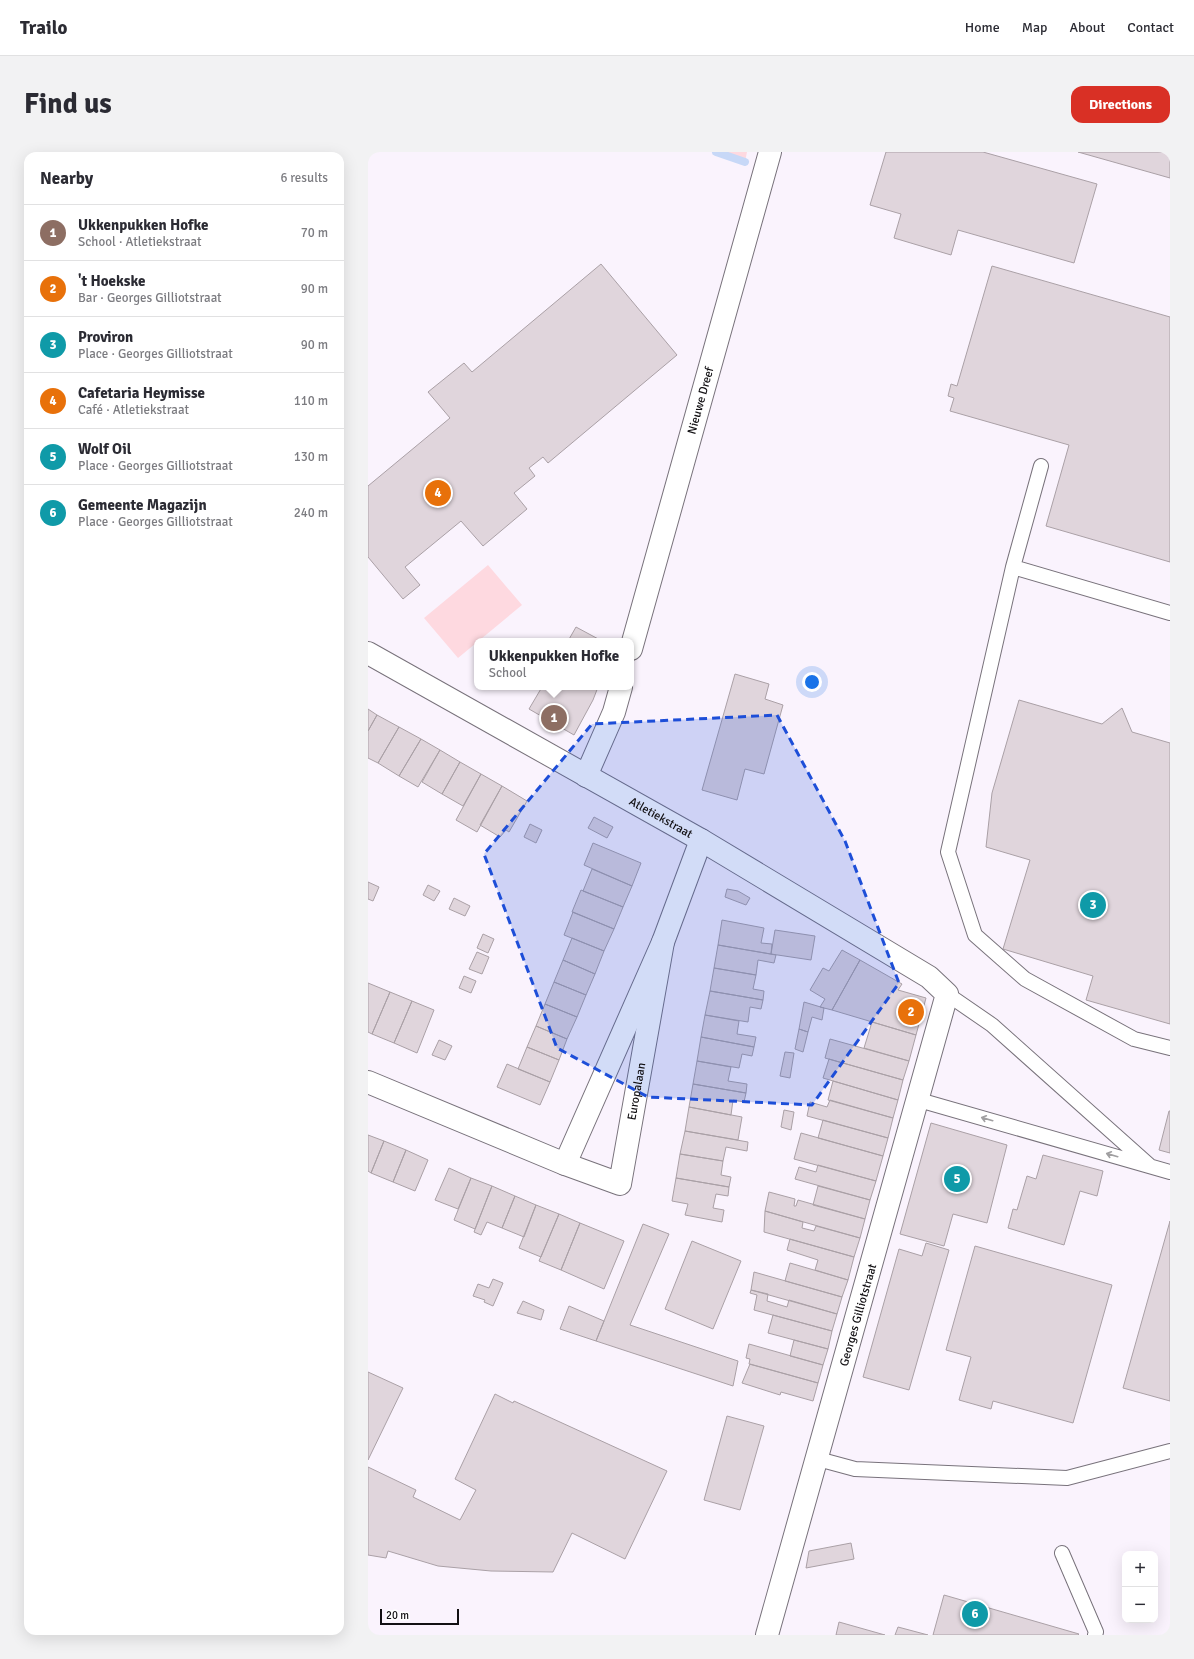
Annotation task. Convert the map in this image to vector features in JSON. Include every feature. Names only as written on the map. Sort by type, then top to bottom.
[{"type":"street","name":"Nieuwe Dreef","points":[[634,639],[770,152]]},
{"type":"street","name":"Atletiekstraat","points":[[368,653],[701,840],[929,977],[947,994]]},
{"type":"street","points":[[586,776],[614,712],[619,690]]},
{"type":"street","name":"Europalaan","points":[[565,1164],[663,942],[701,840]]},
{"type":"street","name":"Europalaan","points":[[368,1082],[565,1164],[620,1184],[663,942]]},
{"type":"street","name":"Georges Gilliotstraat","points":[[767,1635],[818,1459],[947,994]]},
{"type":"lane","points":[[1041,466],[1013,566],[948,852],[975,935],[1025,979],[1134,1039],[1170,1048]]},
{"type":"lane","points":[[1013,566],[1170,613]]},
{"type":"lane","points":[[947,994],[992,1025],[1150,1166]]},
{"type":"lane","points":[[918,1100],[1170,1172]]},
{"type":"lane","points":[[818,1459],[855,1470],[1067,1478],[1170,1451]]},
{"type":"lane","points":[[1062,1553],[1096,1632],[1095,1635]]},
{"type":"highlighted area","points":[[777,715],[845,841],[899,983],[812,1105],[648,1097],[557,1048],[484,854],[592,724]]},
{"type":"shaded area","points":[[716,152],[747,152],[745,162]]},
{"type":"shaded area","points":[[488,565],[522,605],[482,638],[474,638],[474,645],[458,658],[424,618]]},
{"type":"building","points":[[886,152],[983,152],[1097,184],[1074,263],[958,230],[951,255],[894,238],[901,214],[870,205]]},
{"type":"building","points":[[1078,152],[1170,152],[1170,178]]},
{"type":"building","points":[[601,264],[677,355],[548,463],[543,457],[529,468],[535,476],[514,493],[527,509],[483,546],[461,521],[405,567],[420,585],[403,599],[368,557],[368,486],[450,418],[428,392],[464,363],[472,372]]},
{"type":"building","points":[[992,266],[1170,317],[1170,562],[1046,526],[1069,445],[950,411],[954,398],[948,396],[951,384],[957,386]]},
{"type":"building","points":[[576,627],[596,638],[570,638]]},
{"type":"building","points":[[735,674],[769,684],[765,699],[783,705],[764,774],[745,769],[737,800],[702,790]]},
{"type":"building","points":[[540,690],[597,690],[574,735],[529,709]]},
{"type":"building","points":[[1019,700],[1102,724],[1122,708],[1132,732],[1170,743],[1170,1024],[1086,1000],[1093,976],[1003,949],[1030,860],[986,847],[992,793]]},
{"type":"building","points":[[368,709],[377,715],[368,731]]},
{"type":"building","points":[[377,715],[399,727],[378,763],[368,758],[368,731]]},
{"type":"building","points":[[399,727],[421,739],[399,776],[378,763]]},
{"type":"building","points":[[421,739],[440,750],[418,787],[399,776]]},
{"type":"building","points":[[440,750],[460,762],[442,794],[422,782]]},
{"type":"building","points":[[460,762],[481,774],[463,806],[442,794]]},
{"type":"building","points":[[481,774],[502,786],[477,832],[456,820]]},
{"type":"building","points":[[502,786],[527,801],[509,832],[506,830],[500,837],[480,825]]},
{"type":"building","points":[[594,817],[613,827],[607,838],[588,828]]},
{"type":"building","points":[[530,824],[542,830],[536,843],[524,837]]},
{"type":"building","points":[[593,843],[641,863],[632,886],[584,865]]},
{"type":"building","points":[[592,869],[632,886],[623,907],[583,891]]},
{"type":"building","points":[[368,882],[379,887],[373,901],[368,899]]},
{"type":"building","points":[[428,885],[440,891],[434,901],[423,895]]},
{"type":"building","points":[[727,889],[738,891],[750,898],[746,905],[725,897]]},
{"type":"building","points":[[581,890],[623,907],[614,929],[572,912]]},
{"type":"building","points":[[454,898],[470,906],[465,916],[449,909]]},
{"type":"building","points":[[573,912],[614,929],[604,951],[564,935]]},
{"type":"building","points":[[722,920],[764,928],[761,943],[772,944],[771,954],[718,945]]},
{"type":"building","points":[[775,930],[815,936],[811,960],[771,954]]},
{"type":"building","points":[[483,934],[494,939],[488,953],[477,948]]},
{"type":"building","points":[[572,938],[604,951],[595,974],[563,960]]},
{"type":"building","points":[[718,945],[776,955],[774,963],[758,960],[756,975],[714,968]]},
{"type":"building","points":[[842,950],[860,960],[832,1010],[820,1007],[825,999],[810,990],[823,968],[829,971]]},
{"type":"building","points":[[477,952],[489,957],[482,974],[469,969]]},
{"type":"building","points":[[563,960],[595,974],[586,995],[554,982]]},
{"type":"building","points":[[860,960],[902,984],[898,990],[926,998],[916,1035],[832,1010]]},
{"type":"building","points":[[714,968],[756,975],[753,989],[764,991],[763,1000],[710,991]]},
{"type":"building","points":[[464,976],[476,981],[471,993],[459,988]]},
{"type":"building","points":[[554,982],[586,995],[577,1017],[545,1004]]},
{"type":"building","points":[[368,983],[390,992],[372,1034],[368,1032]]},
{"type":"building","points":[[710,991],[763,1000],[761,1009],[750,1007],[748,1022],[705,1015]]},
{"type":"building","points":[[390,992],[412,1001],[394,1043],[372,1034]]},
{"type":"building","points":[[412,1001],[434,1010],[417,1053],[394,1043]]},
{"type":"building","points":[[804,1002],[824,1008],[822,1020],[812,1017],[808,1032],[799,1029]]},
{"type":"building","points":[[545,1004],[577,1017],[567,1039],[536,1026]]},
{"type":"building","points":[[705,1015],[739,1021],[737,1034],[756,1037],[754,1047],[701,1037]]},
{"type":"building","points":[[872,1022],[916,1035],[909,1061],[864,1048]]},
{"type":"building","points":[[536,1026],[567,1039],[559,1060],[527,1047]]},
{"type":"building","points":[[799,1029],[808,1032],[803,1052],[795,1049]]},
{"type":"building","points":[[701,1037],[754,1047],[752,1056],[742,1054],[739,1068],[697,1061]]},
{"type":"building","points":[[830,1039],[909,1061],[903,1080],[825,1058]]},
{"type":"building","points":[[439,1040],[452,1046],[445,1060],[432,1055]]},
{"type":"building","points":[[527,1047],[559,1060],[550,1082],[518,1069]]},
{"type":"building","points":[[785,1052],[794,1053],[790,1078],[780,1076]]},
{"type":"building","points":[[829,1059],[903,1080],[898,1100],[823,1078]]},
{"type":"building","points":[[697,1061],[731,1067],[728,1081],[747,1084],[746,1093],[693,1084]]},
{"type":"building","points":[[507,1064],[550,1082],[540,1105],[497,1087]]},
{"type":"building","points":[[833,1081],[898,1100],[893,1118],[828,1100]]},
{"type":"building","points":[[693,1084],[746,1093],[744,1102],[733,1100],[731,1115],[689,1107]]},
{"type":"building","points":[[830,1100],[893,1118],[888,1138],[807,1116],[810,1102],[827,1107]]},
{"type":"building","points":[[689,1107],[742,1117],[738,1140],[685,1131]]},
{"type":"building","points":[[784,1110],[794,1112],[791,1130],[781,1127]]},
{"type":"building","points":[[1170,1111],[1170,1153],[1159,1150]]},
{"type":"building","points":[[823,1120],[888,1138],[883,1156],[818,1138]]},
{"type":"building","points":[[931,1123],[1007,1145],[987,1223],[953,1214],[944,1246],[900,1234]]},
{"type":"building","points":[[685,1131],[748,1142],[747,1151],[726,1147],[723,1161],[680,1154]]},
{"type":"building","points":[[801,1133],[883,1156],[876,1181],[794,1159]]},
{"type":"building","points":[[368,1135],[384,1141],[371,1173],[368,1171]]},
{"type":"building","points":[[384,1141],[406,1150],[393,1182],[371,1173]]},
{"type":"building","points":[[406,1150],[428,1160],[415,1191],[393,1182]]},
{"type":"building","points":[[680,1154],[723,1161],[721,1175],[731,1177],[729,1187],[676,1178]]},
{"type":"building","points":[[1043,1155],[1103,1171],[1097,1196],[1080,1191],[1064,1245],[1008,1228],[1013,1209],[1017,1210],[1027,1176],[1036,1179]]},
{"type":"building","points":[[818,1165],[876,1181],[870,1200],[795,1179],[799,1167],[816,1172]]},
{"type":"building","points":[[449,1168],[471,1178],[458,1209],[435,1200]]},
{"type":"building","points":[[471,1178],[492,1186],[475,1229],[454,1220]]},
{"type":"building","points":[[676,1178],[729,1187],[728,1196],[716,1194],[713,1208],[724,1210],[722,1222],[685,1215],[688,1204],[672,1201]]},
{"type":"building","points":[[492,1186],[515,1196],[502,1228],[487,1222],[481,1235],[474,1232]]},
{"type":"building","points":[[818,1186],[870,1200],[865,1219],[813,1205]]},
{"type":"building","points":[[769,1192],[795,1199],[794,1206],[796,1206],[798,1200],[865,1219],[860,1238],[765,1211]]},
{"type":"building","points":[[515,1196],[536,1205],[524,1237],[502,1228]]},
{"type":"building","points":[[536,1205],[559,1214],[541,1257],[519,1248]]},
{"type":"building","points":[[765,1211],[803,1222],[802,1228],[814,1231],[816,1226],[860,1238],[854,1257],[764,1232]]},
{"type":"building","points":[[559,1214],[580,1223],[561,1270],[539,1261]]},
{"type":"building","points":[[1170,1221],[1170,1401],[1123,1388]]},
{"type":"building","points":[[580,1223],[624,1241],[604,1289],[561,1270]]},
{"type":"building","points":[[643,1224],[669,1234],[630,1325],[738,1361],[733,1386],[596,1341]]},
{"type":"building","points":[[790,1239],[854,1257],[848,1280],[815,1270],[818,1260],[787,1250]]},
{"type":"building","points":[[692,1241],[741,1261],[713,1329],[665,1309]]},
{"type":"building","points":[[926,1243],[949,1250],[909,1390],[863,1377],[899,1249],[922,1256]]},
{"type":"building","points":[[975,1246],[1112,1285],[1073,1423],[993,1401],[991,1409],[959,1400],[971,1357],[946,1350]]},
{"type":"building","points":[[790,1263],[848,1280],[842,1297],[785,1281]]},
{"type":"building","points":[[754,1272],[842,1297],[837,1314],[751,1290]]},
{"type":"building","points":[[493,1279],[503,1283],[493,1306],[484,1302],[485,1300],[473,1296],[478,1284],[489,1288]]},
{"type":"building","points":[[751,1290],[768,1294],[767,1301],[787,1307],[789,1300],[837,1314],[832,1331],[754,1310],[757,1295],[750,1293]]},
{"type":"building","points":[[523,1301],[544,1310],[541,1320],[517,1313]]},
{"type":"building","points":[[569,1306],[604,1321],[596,1341],[560,1329]]},
{"type":"building","points":[[773,1315],[832,1331],[828,1349],[768,1333]]},
{"type":"building","points":[[794,1340],[828,1349],[823,1365],[790,1356]]},
{"type":"building","points":[[749,1344],[823,1365],[818,1383],[749,1364],[750,1359],[746,1358]]},
{"type":"building","points":[[750,1364],[818,1383],[813,1401],[781,1392],[780,1395],[742,1383]]},
{"type":"building","points":[[368,1372],[403,1388],[368,1460]]},
{"type":"building","points":[[495,1394],[513,1403],[514,1401],[667,1471],[625,1559],[572,1533],[553,1572],[491,1571],[438,1566],[388,1551],[386,1558],[368,1555],[368,1467],[416,1490],[413,1497],[460,1520],[476,1490],[455,1479]]},
{"type":"building","points":[[727,1416],[764,1426],[740,1510],[704,1500]]},
{"type":"building","points":[[851,1543],[854,1559],[806,1568],[809,1551]]},
{"type":"building","points":[[944,1595],[1079,1634],[933,1635]]},
{"type":"building","points":[[839,1622],[885,1635],[836,1635]]},
{"type":"building","points":[[898,1627],[928,1635],[895,1635]]},
{"type":"waterway","points":[[716,152],[745,162]]},
{"type":"place","name":"Cafetaria Heymisse","points":[[438,493]]},
{"type":"place","name":"Ukkenpukken Hofke","points":[[554,718]]},
{"type":"place","name":"Proviron","points":[[1093,905]]},
{"type":"place","name":"'t Hoekske","points":[[911,1012]]},
{"type":"place","name":"Wolf Oil","points":[[957,1179]]},
{"type":"place","name":"Gemeente Magazijn","points":[[975,1614]]}]
